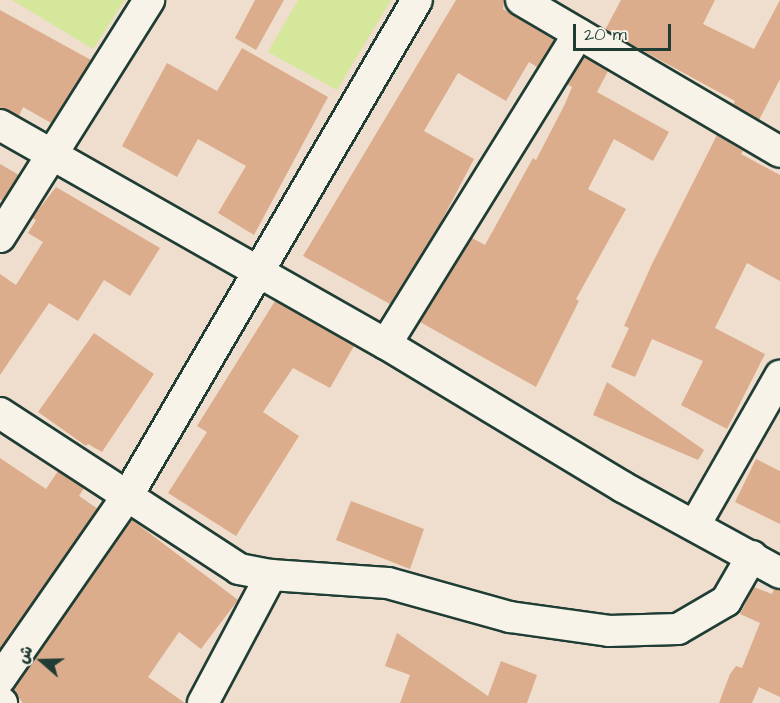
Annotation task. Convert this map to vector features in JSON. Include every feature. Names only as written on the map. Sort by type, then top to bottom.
[{"type":"street","points":[[0,237],[54,156],[149,0]]},
{"type":"street","points":[[0,679],[128,495],[417,0]]},
{"type":"street","points":[[521,0],[780,152]]},
{"type":"street","points":[[386,344],[578,34]]},
{"type":"street","points":[[0,125],[386,344],[623,487],[780,573]]},
{"type":"street","points":[[695,525],[780,376]]},
{"type":"street","points":[[0,413],[239,569],[271,575],[388,583],[510,617],[609,631],[678,629],[726,601],[752,556]]},
{"type":"street","points":[[203,703],[271,575]]},
{"type":"green space","points":[[12,0],[125,0],[93,49]]},
{"type":"green space","points":[[298,0],[391,0],[337,90],[268,52]]},
{"type":"building","points":[[255,0],[284,0],[256,50],[235,38]]},
{"type":"building","points":[[456,0],[504,0],[503,9],[554,40],[537,67],[529,62],[506,101],[458,73],[424,131],[474,159],[441,222],[390,304],[303,256]]},
{"type":"building","points":[[621,0],[715,0],[703,24],[754,49],[780,0],[780,79],[759,120],[733,105],[735,101],[605,30]]},
{"type":"building","points":[[0,10],[91,60],[51,123],[23,107],[19,116],[0,108]]},
{"type":"building","points":[[242,48],[328,97],[254,235],[218,213],[246,166],[198,139],[177,177],[122,146],[167,63],[217,91]]},
{"type":"building","points":[[584,57],[608,71],[597,92],[669,132],[653,161],[614,139],[588,189],[626,209],[576,299],[579,301],[536,387],[420,322],[472,238],[485,245],[533,158],[536,160],[572,87],[567,84]]},
{"type":"building","points":[[717,135],[743,151],[741,154],[780,175],[780,281],[747,263],[715,328],[765,354],[727,429],[681,405],[703,361],[652,339],[635,377],[611,367],[629,328],[624,326],[652,264]]},
{"type":"building","points":[[0,164],[19,175],[3,201],[0,199]]},
{"type":"building","points":[[56,187],[160,248],[130,296],[104,280],[78,321],[49,303],[0,375],[0,274],[16,285],[43,242],[28,233],[36,220],[32,218]]},
{"type":"building","points":[[275,301],[354,346],[330,388],[293,368],[263,412],[299,436],[236,536],[168,493],[207,432],[197,426]]},
{"type":"building","points":[[94,333],[154,374],[102,452],[88,444],[86,446],[38,412]]},
{"type":"building","points":[[607,382],[704,450],[698,460],[593,415]]},
{"type":"building","points":[[0,458],[46,489],[58,471],[84,488],[79,496],[98,509],[0,649]]},
{"type":"building","points":[[756,459],[780,471],[780,524],[735,502]]},
{"type":"building","points":[[351,501],[424,529],[410,569],[336,540]]},
{"type":"building","points":[[132,520],[238,600],[201,649],[179,632],[148,677],[185,703],[23,703],[13,690]]},
{"type":"building","points":[[754,587],[772,594],[774,589],[780,590],[780,697],[759,687],[752,703],[719,703],[730,674],[736,666],[742,668],[760,623],[740,614]]},
{"type":"building","points":[[397,633],[488,696],[501,661],[537,675],[527,703],[400,703],[410,675],[385,666]]}]
